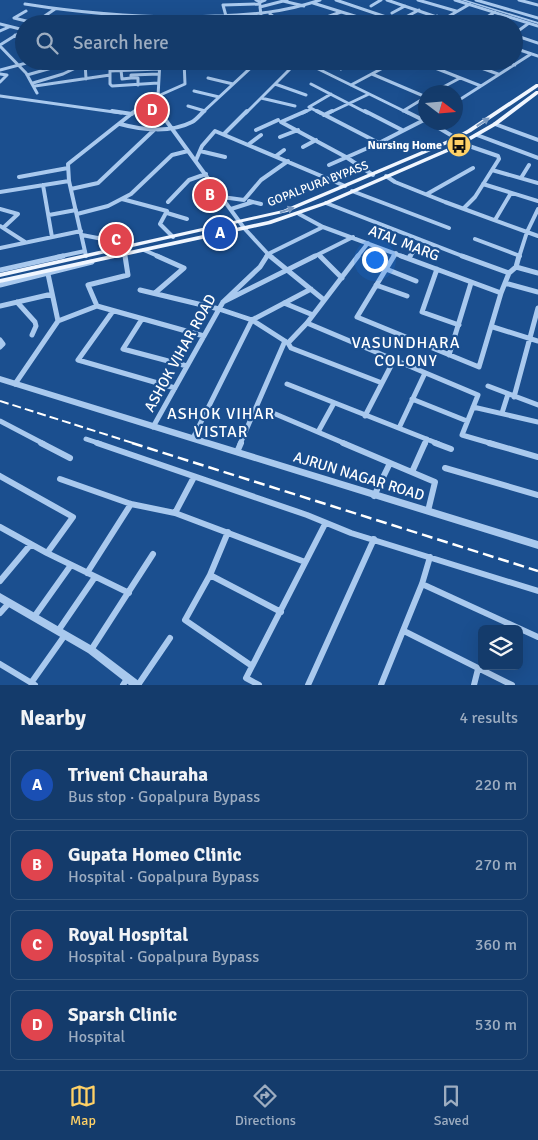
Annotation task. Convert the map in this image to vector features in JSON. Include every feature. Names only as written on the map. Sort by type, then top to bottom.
[{"type":"main road","name":"GOPALPURA BYPASS","points":[[78,261],[95,260],[144,250],[242,225],[285,211],[457,138],[538,85]]},
{"type":"main road","name":"GOPALPURA BYPASS","points":[[78,261],[86,253],[114,250],[299,214],[464,142],[495,124],[538,92]]},
{"type":"main road","points":[[0,275],[78,261]]},
{"type":"main road","points":[[0,283],[78,261]]},
{"type":"street","points":[[230,0],[241,4]]},
{"type":"street","points":[[256,0],[260,4],[261,15]]},
{"type":"street","points":[[260,4],[265,0]]},
{"type":"street","points":[[226,15],[222,6],[260,4],[285,0],[304,6]]},
{"type":"street","points":[[254,15],[270,14],[320,0]]},
{"type":"street","points":[[336,0],[380,15]]},
{"type":"street","points":[[371,6],[382,0]]},
{"type":"street","points":[[387,0],[434,15]]},
{"type":"street","points":[[418,0],[456,11]]},
{"type":"street","points":[[455,0],[471,2],[504,15]]},
{"type":"street","points":[[463,0],[512,15]]},
{"type":"street","points":[[476,0],[516,15]]},
{"type":"street","points":[[519,0],[538,5]]},
{"type":"street","points":[[450,15],[471,2]]},
{"type":"street","points":[[35,6],[40,3]]},
{"type":"street","points":[[313,3],[351,15]]},
{"type":"street","points":[[25,4],[104,15]]},
{"type":"street","points":[[241,4],[241,15]]},
{"type":"street","points":[[392,13],[405,6]]},
{"type":"street","points":[[46,15],[55,9]]},
{"type":"street","points":[[410,15],[419,10]]},
{"type":"street","points":[[19,15],[26,11]]},
{"type":"street","points":[[334,15],[341,12]]},
{"type":"street","points":[[490,15],[495,12]]},
{"type":"street","points":[[7,16],[14,18]]},
{"type":"street","points":[[523,17],[538,23]]},
{"type":"street","points":[[523,18],[538,23]]},
{"type":"street","points":[[523,21],[538,23]]},
{"type":"street","points":[[523,27],[529,23]]},
{"type":"street","points":[[1,25],[15,28]]},
{"type":"street","points":[[0,31],[9,26]]},
{"type":"street","points":[[15,35],[0,46],[15,60]]},
{"type":"street","points":[[523,37],[538,43]]},
{"type":"street","points":[[523,51],[538,56]]},
{"type":"street","points":[[523,59],[531,54]]},
{"type":"street","points":[[0,72],[15,68]]},
{"type":"street","points":[[24,70],[38,93]]},
{"type":"street","points":[[27,75],[43,70]]},
{"type":"street","points":[[34,85],[70,70]]},
{"type":"street","points":[[85,70],[86,79]]},
{"type":"street","points":[[34,85],[86,79],[121,70],[159,71]]},
{"type":"street","points":[[121,70],[122,79],[138,78],[138,85]]},
{"type":"street","points":[[0,270],[86,253],[69,181],[68,164],[158,94],[184,86],[184,70]]},
{"type":"street","points":[[120,124],[135,128],[155,129],[172,128],[192,122],[248,70]]},
{"type":"street","points":[[224,134],[290,70]]},
{"type":"street","points":[[320,70],[418,118]]},
{"type":"street","points":[[351,85],[380,70]]},
{"type":"street","points":[[441,70],[481,86]]},
{"type":"street","points":[[487,70],[498,74]]},
{"type":"street","points":[[463,98],[505,70]]},
{"type":"street","points":[[131,78],[131,75],[159,71]]},
{"type":"street","points":[[159,71],[158,94],[162,115],[242,225],[268,254],[324,300]]},
{"type":"street","points":[[0,72],[7,76],[0,82]]},
{"type":"street","points":[[110,73],[110,84],[112,86],[158,83]]},
{"type":"street","points":[[372,74],[418,94]]},
{"type":"street","points":[[208,78],[233,84]]},
{"type":"street","points":[[447,85],[460,78]]},
{"type":"street","points":[[275,84],[306,95]]},
{"type":"street","points":[[312,84],[402,130]]},
{"type":"street","points":[[194,91],[219,97]]},
{"type":"street","points":[[311,109],[309,107],[331,94]]},
{"type":"street","points":[[324,115],[369,94]]},
{"type":"street","points":[[0,96],[132,114]]},
{"type":"street","points":[[261,98],[295,106]]},
{"type":"street","points":[[403,111],[418,102]]},
{"type":"street","points":[[188,106],[205,111]]},
{"type":"street","points":[[256,130],[311,109],[379,143]]},
{"type":"street","points":[[278,121],[346,157],[372,175]]},
{"type":"street","points":[[328,165],[418,124]]},
{"type":"street","points":[[495,124],[537,139]]},
{"type":"street","points":[[71,189],[98,182],[155,129]]},
{"type":"street","points":[[280,137],[298,130]]},
{"type":"street","points":[[442,130],[464,142],[498,156],[499,159],[483,184],[464,208]]},
{"type":"street","points":[[196,160],[210,135],[215,131],[345,186]]},
{"type":"street","points":[[249,144],[261,135]]},
{"type":"street","points":[[477,135],[538,158]]},
{"type":"street","points":[[303,147],[316,140]]},
{"type":"street","points":[[48,215],[108,206],[132,194],[172,155],[188,150]]},
{"type":"street","points":[[276,156],[284,150]]},
{"type":"street","points":[[200,151],[225,157]]},
{"type":"street","points":[[244,200],[261,180],[288,161]]},
{"type":"street","points":[[521,178],[528,165]]},
{"type":"street","points":[[19,177],[68,168]]},
{"type":"street","points":[[427,194],[473,168]]},
{"type":"street","points":[[492,170],[538,183]]},
{"type":"street","points":[[168,202],[189,180],[206,174]]},
{"type":"street","points":[[386,176],[395,182],[538,236]]},
{"type":"street","points":[[0,192],[69,181]]},
{"type":"street","points":[[483,184],[538,201]]},
{"type":"street","points":[[44,185],[52,237]]},
{"type":"street","points":[[352,191],[449,228]]},
{"type":"street","points":[[495,220],[511,193]]},
{"type":"street","points":[[222,197],[261,204]]},
{"type":"street","points":[[122,199],[164,210],[166,213],[187,219]]},
{"type":"street","points":[[231,209],[252,202]]},
{"type":"street","points":[[326,203],[509,274]]},
{"type":"street","points":[[0,209],[18,214],[2,227],[25,242]]},
{"type":"street","points":[[396,253],[357,316],[479,368],[501,293],[509,274],[516,267],[527,232],[538,209]]},
{"type":"street","points":[[166,213],[160,224],[173,237]]},
{"type":"street","name":"ATAL MARG","points":[[299,214],[323,227],[501,293]]},
{"type":"street","points":[[268,254],[323,227]]},
{"type":"street","points":[[0,248],[81,233],[108,240],[114,250]]},
{"type":"street","points":[[223,302],[353,237]]},
{"type":"street","points":[[475,239],[520,256]]},
{"type":"street","points":[[409,258],[420,241]]},
{"type":"street","points":[[237,452],[286,342],[307,323],[368,243]]},
{"type":"street","points":[[144,250],[184,268],[155,293]]},
{"type":"street","points":[[97,306],[88,285],[128,275],[125,254]]},
{"type":"street","name":"ASHOK VIHAR ROAD","points":[[153,427],[230,291],[265,263],[268,254]]},
{"type":"street","points":[[319,255],[342,278]]},
{"type":"street","points":[[0,283],[82,266],[95,260]]},
{"type":"street","points":[[516,267],[538,273]]},
{"type":"street","points":[[386,269],[416,281]]},
{"type":"street","points":[[438,269],[422,312],[460,325]]},
{"type":"street","points":[[48,274],[58,321]]},
{"type":"street","points":[[449,355],[460,325],[471,283]]},
{"type":"street","points":[[505,283],[538,292]]},
{"type":"street","points":[[376,285],[407,296]]},
{"type":"street","points":[[140,290],[219,309],[252,320],[286,342],[291,348],[382,384]]},
{"type":"street","points":[[193,438],[252,320],[311,290]]},
{"type":"street","points":[[0,306],[52,294]]},
{"type":"street","points":[[17,302],[35,322],[32,336]]},
{"type":"street","points":[[284,303],[313,315]]},
{"type":"street","points":[[15,384],[58,321],[97,306],[204,336]]},
{"type":"street","points":[[514,397],[538,308]]},
{"type":"street","points":[[113,311],[78,360],[175,388]]},
{"type":"street","points":[[142,319],[123,349],[188,366]]},
{"type":"street","points":[[307,323],[478,395],[466,421],[462,436],[538,457],[538,449]]},
{"type":"street","points":[[492,327],[538,341]]},
{"type":"street","points":[[0,340],[3,344],[0,347]]},
{"type":"street","points":[[365,416],[394,360]]},
{"type":"street","points":[[399,428],[425,373]]},
{"type":"street","name":"AJRUN NAGAR ROAD","points":[[0,379],[374,496],[538,545]]},
{"type":"street","points":[[287,384],[451,449]]},
{"type":"street","points":[[488,386],[538,405]]},
{"type":"street","points":[[502,413],[508,394]]},
{"type":"street","points":[[412,399],[466,421]]},
{"type":"street","points":[[318,432],[334,403]]},
{"type":"street","points":[[473,407],[538,422]]},
{"type":"street","points":[[273,413],[435,482],[428,511]]},
{"type":"street","points":[[0,421],[70,458]]},
{"type":"street","points":[[86,439],[307,515],[325,524],[509,584],[538,591]]},
{"type":"street","points":[[412,472],[426,439]]},
{"type":"street","points":[[374,496],[390,463]]},
{"type":"street","points":[[445,468],[538,495]]},
{"type":"street","points":[[0,476],[73,516],[47,553]]},
{"type":"street","points":[[175,514],[194,477]]},
{"type":"street","points":[[60,479],[131,504],[175,514],[306,562]]},
{"type":"street","points":[[87,573],[131,504]]},
{"type":"street","points":[[259,685],[246,678],[325,524]]},
{"type":"street","points":[[0,527],[47,553],[129,593]]},
{"type":"street","points":[[228,532],[210,575],[185,620],[252,666]]},
{"type":"street","points":[[308,685],[374,540]]},
{"type":"street","points":[[0,581],[31,544]]},
{"type":"street","points":[[91,650],[154,554]]},
{"type":"street","points":[[383,684],[422,584],[430,557]]},
{"type":"street","points":[[34,617],[71,565]]},
{"type":"street","points":[[210,575],[281,612]]},
{"type":"street","points":[[0,664],[33,684],[95,577]]},
{"type":"street","points":[[422,584],[538,637]]},
{"type":"street","points":[[0,597],[91,650],[138,685],[170,638]]},
{"type":"street","points":[[0,613],[9,603]]},
{"type":"street","points":[[404,631],[478,669],[474,685]]},
{"type":"street","points":[[480,670],[512,685]]},
{"type":"street","points":[[123,685],[128,677]]},
{"type":"railway","points":[[0,401],[136,444]]},
{"type":"railway","points":[[132,443],[538,571]]},
{"type":"place","name":"Sparsh Clinic","points":[[152,110]]},
{"type":"place","name":"Nursing Home","points":[[459,145]]},
{"type":"place","name":"Gupata Homeo Clinic","points":[[210,195]]},
{"type":"place","name":"Triveni Chauraha","points":[[220,233]]},
{"type":"place","name":"Royal Hospital","points":[[116,240]]},
{"type":"district","name":"VASUNDHARA COLONY","points":[[406,352]]},
{"type":"district","name":"ASHOK VIHAR VISTAR","points":[[221,423]]}]
